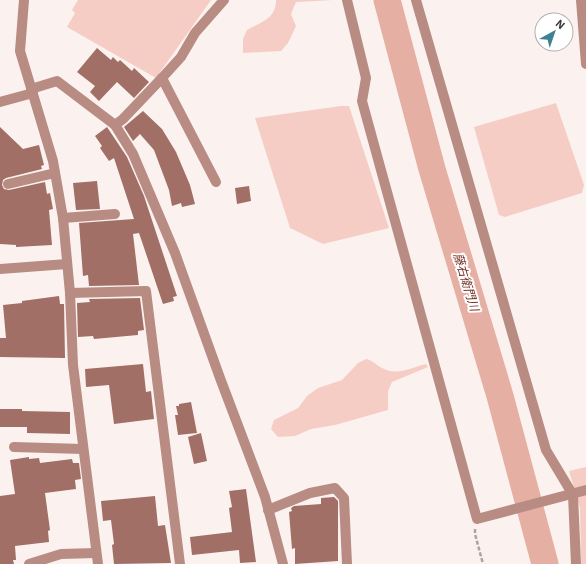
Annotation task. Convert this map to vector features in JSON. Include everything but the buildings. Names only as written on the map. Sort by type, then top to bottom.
[{"type":"street","points":[[24,0],[20,51],[55,173],[63,218],[70,293],[72,365],[98,564]]},
{"type":"street","points":[[115,124],[123,119],[181,57],[195,32],[224,0]]},
{"type":"street","points":[[347,0],[366,78],[362,102],[477,519],[573,495],[586,490]]},
{"type":"street","points":[[416,0],[546,450],[573,495],[576,564]]},
{"type":"street","points":[[581,0],[586,64]]},
{"type":"street","points":[[162,78],[216,182]]},
{"type":"street","points":[[0,102],[57,81],[115,124],[133,154],[175,253],[265,497],[283,564]]},
{"type":"street","points":[[8,184],[55,173]]},
{"type":"street","points":[[63,218],[115,214]]},
{"type":"street","points":[[0,269],[67,264]]},
{"type":"street","points":[[70,293],[146,291],[180,564]]},
{"type":"street","points":[[14,447],[83,449]]},
{"type":"street","points":[[268,510],[310,493],[335,488],[344,498],[347,564]]},
{"type":"street","points":[[29,564],[61,554],[96,553]]},
{"type":"path","points":[[477,519],[475,534],[483,564]]},
{"type":"shaded area","points":[[78,0],[211,0],[156,78],[67,27],[75,13],[72,10]]},
{"type":"shaded area","points":[[276,0],[333,0],[296,2],[291,14],[296,26],[288,43],[281,51],[243,53],[243,39],[247,30],[271,16]]},
{"type":"shaded area","points":[[556,103],[584,185],[582,193],[505,217],[499,215],[474,127]]},
{"type":"shaded area","points":[[349,106],[389,228],[323,244],[290,228],[255,118]]},
{"type":"shaded area","points":[[366,359],[382,368],[393,371],[404,370],[426,364],[428,367],[392,382],[388,391],[388,410],[335,425],[311,429],[295,436],[278,437],[271,429],[274,420],[298,408],[307,396],[318,388],[342,380],[358,363]]},
{"type":"shaded area","points":[[586,467],[586,564],[581,564],[580,508],[569,471]]},
{"type":"waterway","name":"藤右衛門川","points":[[387,0],[432,169],[500,396],[545,564]]}]
